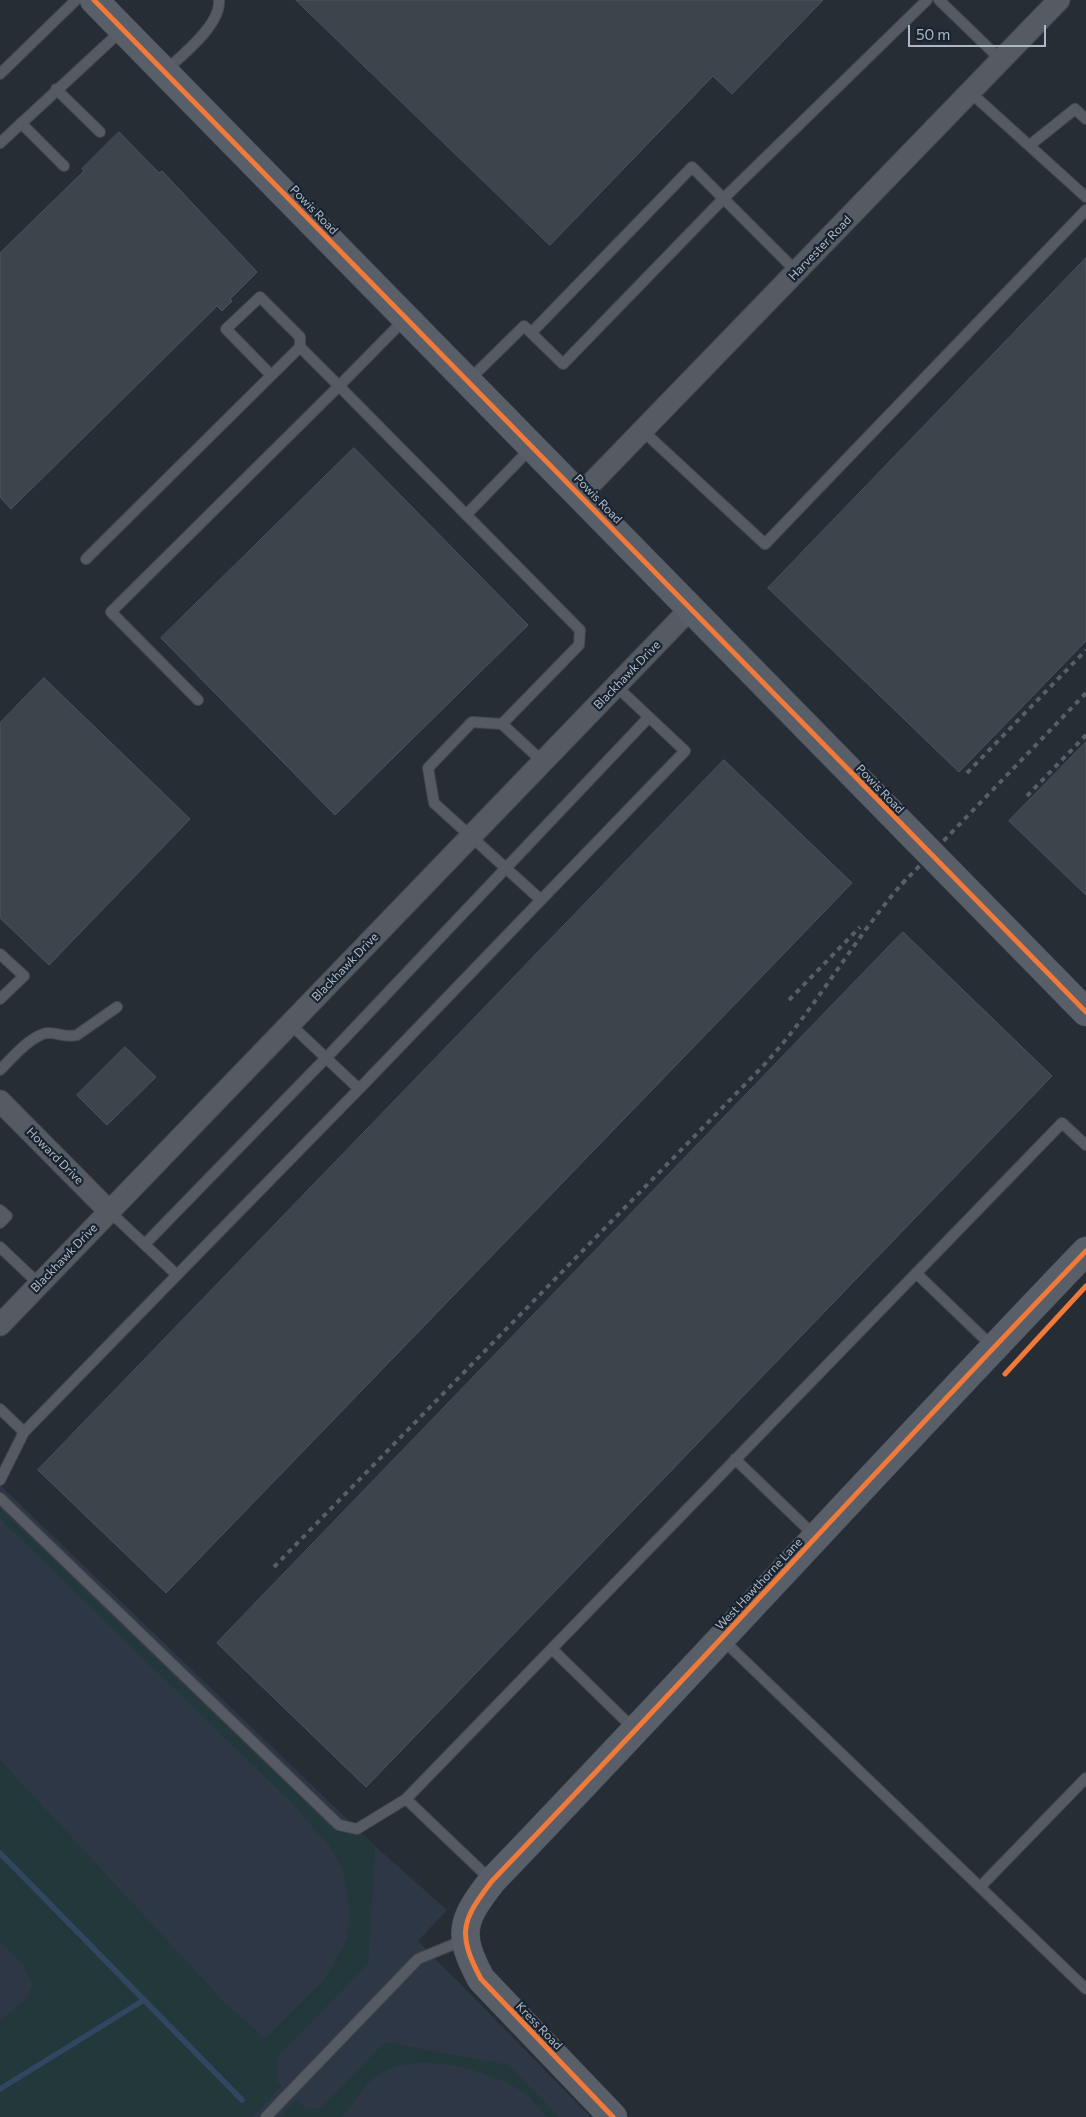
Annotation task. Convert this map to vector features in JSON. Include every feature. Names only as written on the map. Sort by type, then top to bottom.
[{"type":"street","name":"Powis Road","points":[[94,0],[1086,1012]]},
{"type":"street","name":"Harvester Road","points":[[580,495],[1059,0]]},
{"type":"street","name":"Blackhawk Drive","points":[[0,1325],[691,608]]},
{"type":"street","name":"Howard Drive","points":[[0,1101],[109,1211]]},
{"type":"street","name":"West Hawthorne Lane","points":[[464,1940],[466,1924],[475,1903],[492,1881],[636,1731],[993,1347],[1086,1251]]},
{"type":"street","name":"Kress Road","points":[[464,1940],[470,1958],[481,1979],[613,2117]]},
{"type":"lane","points":[[0,74],[76,0]]},
{"type":"lane","points":[[164,71],[209,26],[216,15],[219,0]]},
{"type":"lane","points":[[468,381],[524,326],[563,364],[724,198],[928,0]]},
{"type":"lane","points":[[939,0],[1002,60]]},
{"type":"lane","points":[[0,143],[122,29]]},
{"type":"lane","points":[[56,89],[100,132]]},
{"type":"lane","points":[[970,92],[1086,197]]},
{"type":"lane","points":[[1030,145],[1075,108],[1086,119]]},
{"type":"lane","points":[[21,123],[64,166]]},
{"type":"lane","points":[[531,333],[692,167],[797,272]]},
{"type":"lane","points":[[643,431],[765,544],[1086,210]]},
{"type":"lane","points":[[271,375],[226,330],[260,297],[300,337],[300,347],[580,630],[581,638],[579,645],[502,724]]},
{"type":"lane","points":[[198,700],[111,612],[406,318]]},
{"type":"lane","points":[[86,559],[300,347]]},
{"type":"lane","points":[[466,515],[533,447]]},
{"type":"lane","points":[[0,1480],[24,1432],[685,751],[616,686]]},
{"type":"lane","points":[[145,1244],[326,1058],[649,717]]},
{"type":"lane","points":[[541,900],[434,803],[428,768],[472,722],[502,724],[543,762]]},
{"type":"lane","points":[[0,954],[24,976],[0,999]]},
{"type":"lane","points":[[0,1070],[27,1043],[48,1033],[70,1037],[77,1036],[117,1007]]},
{"type":"lane","points":[[290,1024],[358,1089]]},
{"type":"lane","points":[[0,1498],[339,1825],[357,1829],[406,1799],[1062,1123],[1086,1145]]},
{"type":"lane","points":[[0,1210],[7,1216],[0,1223]]},
{"type":"lane","points":[[109,1211],[177,1275]]},
{"type":"lane","points":[[0,1247],[39,1284]]},
{"type":"lane","points":[[916,1273],[993,1347]]},
{"type":"lane","points":[[0,1409],[24,1432]]},
{"type":"lane","points":[[735,1459],[816,1538]]},
{"type":"lane","points":[[722,1639],[1086,1990]]},
{"type":"lane","points":[[552,1649],[636,1731]]},
{"type":"lane","points":[[980,1887],[1086,1778]]},
{"type":"lane","points":[[406,1799],[492,1881]]},
{"type":"lane","points":[[266,2117],[418,1959],[464,1940]]},
{"type":"shaded area","points":[[0,1485],[375,1846],[447,1910],[418,1941],[591,2117],[0,2117]]},
{"type":"green space","points":[[0,1509],[333,1829],[345,1833],[363,1834],[375,1846],[368,1964],[278,2056],[276,2081],[282,2086],[252,2117],[0,2117],[0,2021],[26,1999],[33,1985],[24,1966],[0,1942],[0,1760],[225,2003],[265,2039],[324,1980],[347,1940],[350,1909],[343,1871],[329,1845],[289,1800],[0,1519]]},
{"type":"green space","points":[[385,2042],[508,2065],[559,2117],[547,2117],[524,2093],[505,2082],[469,2069],[428,2063],[409,2064],[392,2068],[377,2076],[363,2090],[342,2117],[279,2117],[297,2099],[307,2109],[321,2108]]},
{"type":"building","points":[[296,0],[823,0],[732,94],[713,76],[550,245]]},
{"type":"building","points":[[119,132],[159,173],[162,171],[257,272],[230,299],[232,301],[222,311],[217,306],[11,509],[0,497],[0,253],[84,171],[82,169]]},
{"type":"building","points":[[1086,258],[1086,641],[959,772],[768,588]]},
{"type":"building","points":[[354,448],[528,625],[335,815],[161,638]]},
{"type":"building","points":[[44,678],[190,819],[49,965],[0,918],[0,723]]},
{"type":"building","points":[[1086,742],[1086,895],[1009,821]]},
{"type":"building","points":[[724,760],[852,883],[166,1593],[38,1470]]},
{"type":"building","points":[[903,932],[1052,1076],[366,1787],[217,1643]]},
{"type":"building","points":[[125,1047],[156,1077],[107,1125],[77,1095]]},
{"type":"waterway","points":[[0,1853],[242,2100]]},
{"type":"waterway","points":[[0,2089],[144,2000]]},
{"type":"railway","points":[[967,773],[1086,650]]},
{"type":"railway","points":[[902,884],[1086,693]]},
{"type":"railway","points":[[1027,796],[1086,735]]},
{"type":"railway","points":[[274,1567],[764,1065],[801,1020],[869,925],[906,879]]},
{"type":"railway","points":[[789,1000],[860,927]]},
{"type":"cycle path","points":[[94,0],[1086,1012]]},
{"type":"cycle path","points":[[613,2117],[481,1979],[473,1964],[466,1939],[466,1928],[474,1907],[492,1881],[1086,1251]]},
{"type":"cycle path","points":[[1005,1374],[1086,1286]]}]
